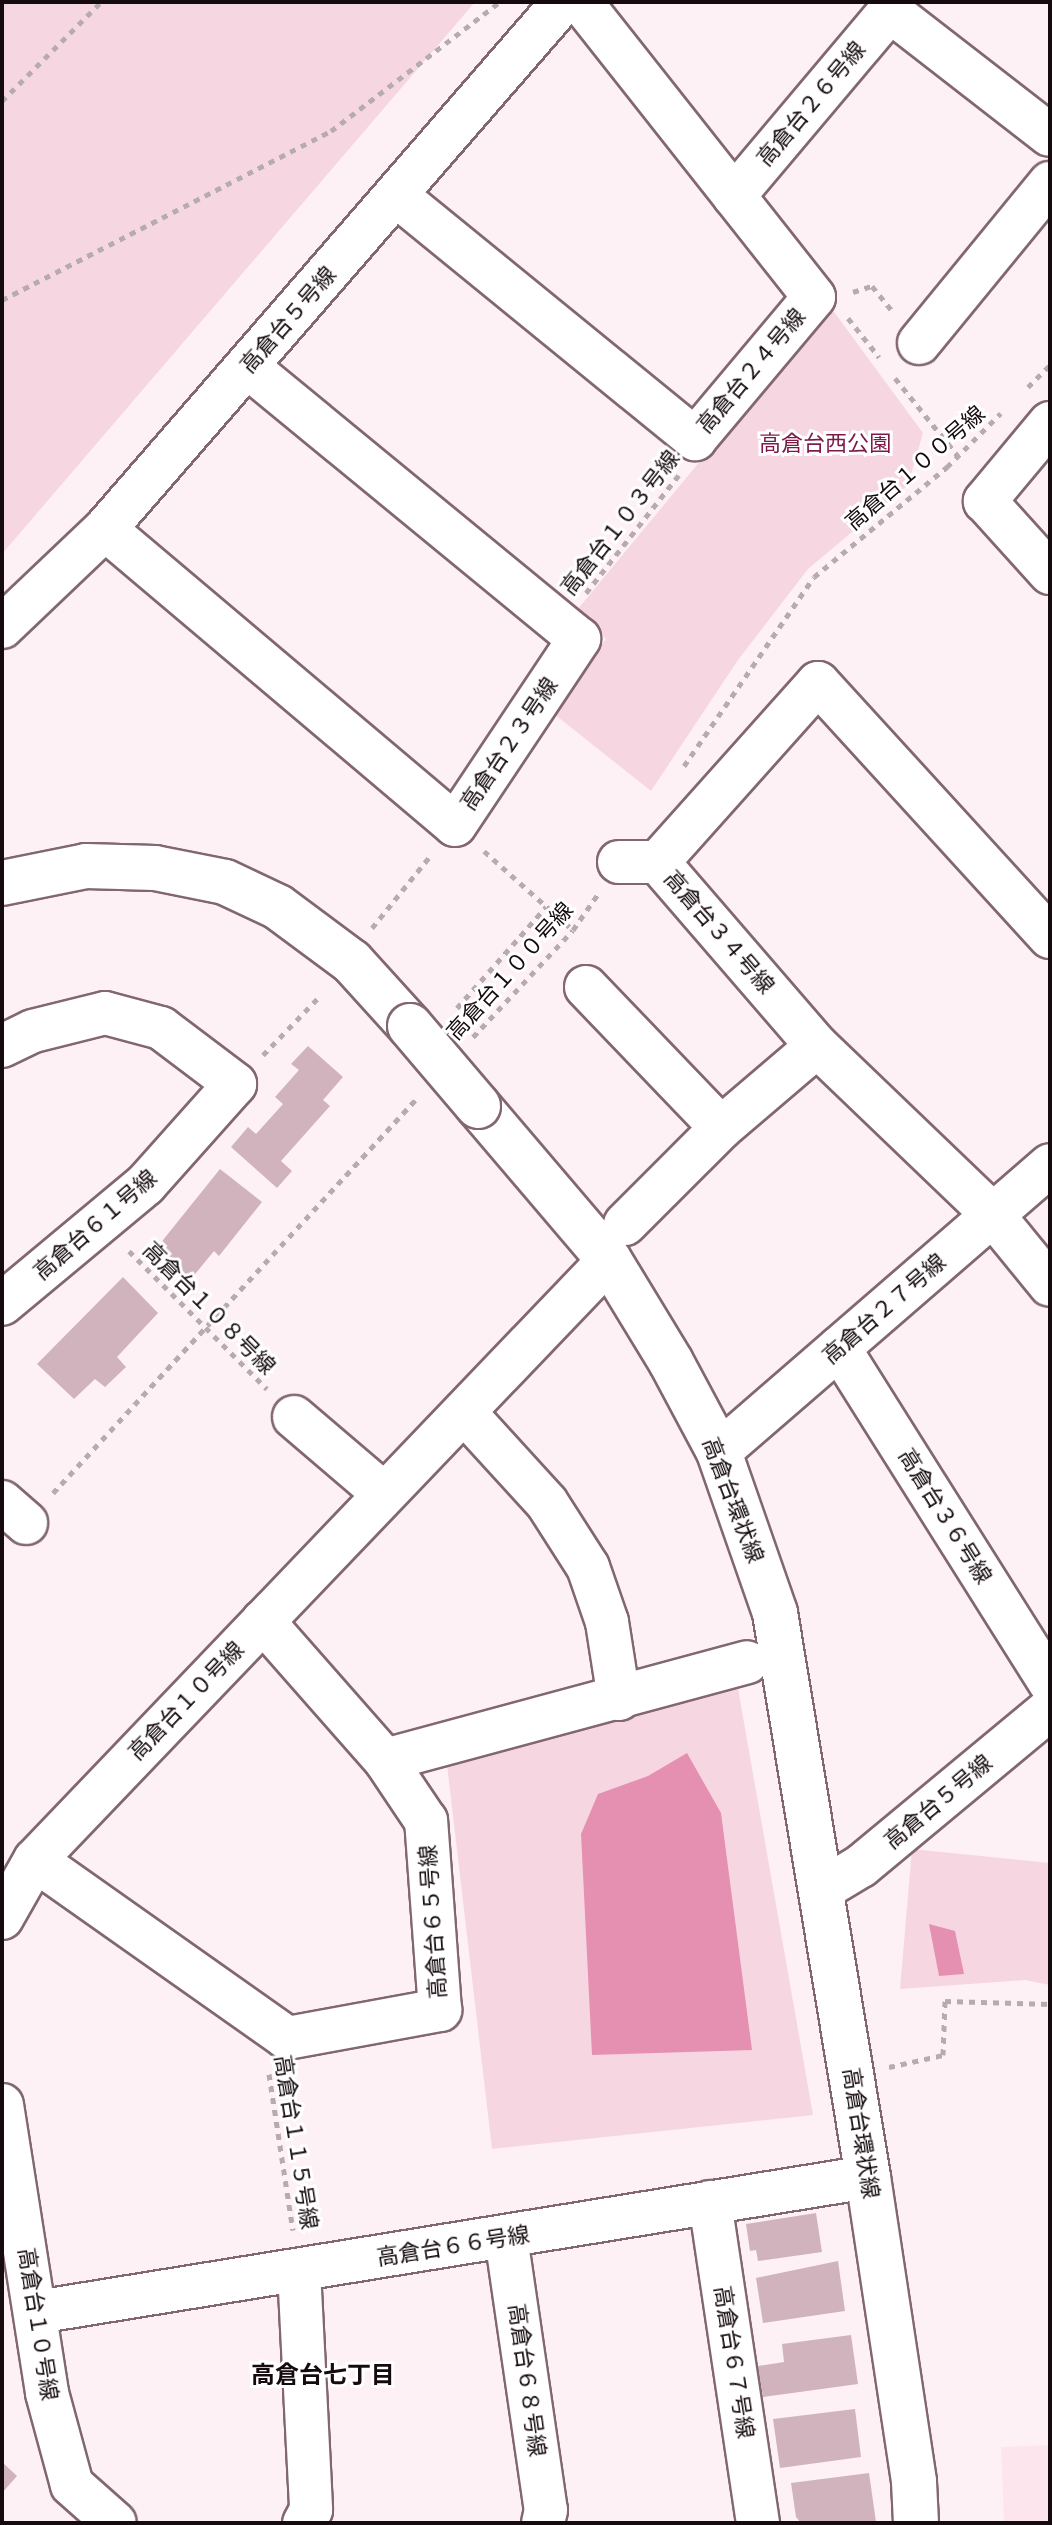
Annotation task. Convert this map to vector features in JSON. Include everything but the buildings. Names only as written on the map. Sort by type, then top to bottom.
[{"type":"street","name":"高倉台５号線","points":[[2,627],[105,529],[563,2]]},
{"type":"street","name":"高倉台２４号線","points":[[397,196],[695,439],[814,297],[581,2]]},
{"type":"street","name":"高倉台２６号線","points":[[734,196],[890,7]]},
{"type":"street","points":[[890,7],[1050,135]]},
{"type":"street","points":[[919,343],[1050,183]]},
{"type":"street","points":[[247,366],[561,624]]},
{"type":"street","points":[[1050,423],[985,501],[1050,573]]},
{"type":"street","name":"高倉台２３号線","points":[[105,529],[455,825],[579,639],[561,624]]},
{"type":"street","name":"高倉台３４号線","points":[[1050,937],[818,683],[638,862],[817,1046],[993,1215],[1050,1285]]},
{"type":"street","name":"高倉台環状線","points":[[2,883],[86,866],[155,868],[225,882],[278,907],[352,962],[478,1106],[617,1242],[719,1452],[775,1613],[868,2177],[914,2482],[916,2523]]},
{"type":"street","points":[[586,987],[721,1128]]},
{"type":"street","points":[[2,1046],[33,1031],[105,1013],[161,1028],[235,1084]]},
{"type":"street","name":"高倉台１０号線","points":[[2,1918],[35,1860],[464,1412],[721,1128],[817,1046]]},
{"type":"street","name":"高倉台６１号線","points":[[2,1304],[146,1184],[235,1084]]},
{"type":"street","name":"高倉台２７号線","points":[[719,1452],[1050,1165]]},
{"type":"street","name":"高倉台３６号線","points":[[839,1348],[1050,1683]]},
{"type":"street","points":[[464,1412],[547,1503],[588,1567],[607,1622],[619,1699]]},
{"type":"street","points":[[294,1417],[384,1494]]},
{"type":"street","name":"高倉台６５号線","points":[[35,1860],[287,2038],[440,2010],[426,1821],[385,1760],[263,1621]]},
{"type":"street","points":[[385,1760],[747,1662]]},
{"type":"street","name":"高倉台５号線","points":[[821,1890],[861,1866],[1050,1709]]},
{"type":"street","name":"高倉台１０号線","points":[[2,2105],[37,2312],[47,2393],[72,2485],[115,2523]]},
{"type":"street","name":"高倉台６６号線","points":[[37,2312],[868,2177]]},
{"type":"street","name":"高倉台６７号線","points":[[710,2202],[758,2523]]},
{"type":"street","name":"高倉台６８号線","points":[[506,2237],[546,2510],[543,2523]]},
{"type":"street","points":[[299,2270],[311,2510],[304,2523]]},
{"type":"path","points":[[2,101],[101,2]]},
{"type":"path","points":[[2,300],[331,131],[500,2]]},
{"type":"path","points":[[846,295],[872,286],[919,343]]},
{"type":"path","points":[[1019,395],[1050,365]]},
{"type":"path","name":"高倉台１００号線","points":[[681,771],[814,577],[947,467],[1009,405]]},
{"type":"path","name":"高倉台１０３号線","points":[[561,624],[693,458],[695,439]]},
{"type":"path","points":[[371,929],[455,825],[573,930]]},
{"type":"path","name":"高倉台１００号線","points":[[465,1046],[638,862]]},
{"type":"path","points":[[457,1008],[546,907]]},
{"type":"path","points":[[235,1084],[319,997]]},
{"type":"path","points":[[14,1512],[205,1325],[421,1093]]},
{"type":"path","name":"高倉台１０８号線","points":[[100,1223],[294,1417]]},
{"type":"path","points":[[889,2067],[943,2055],[945,2001],[1050,2004]]},
{"type":"path","name":"高倉台１１５号線","points":[[261,2019],[299,2270]]},
{"type":"shaded area","points":[[687,1753],[721,1813],[752,2050],[592,2055],[581,1834],[598,1794],[648,1776]]},
{"type":"shaded area","points":[[929,1924],[955,1931],[964,1974],[939,1976]]},
{"type":"shaded area","points":[[1050,2445],[1050,2523],[1004,2523],[1001,2447]]},
{"type":"green space","points":[[2,2],[475,2],[2,554]]},
{"type":"green space","name":"高倉台西公園","points":[[829,305],[923,433],[908,485],[808,569],[738,660],[651,791],[549,710],[606,639],[577,610]]},
{"type":"green space","points":[[736,1677],[813,2115],[492,2149],[446,1756]]},
{"type":"green space","points":[[912,1849],[1050,1863],[1050,1985],[1025,1980],[900,1989]]},
{"type":"district","name":"高倉台七丁目","points":[[323,2376]]}]
